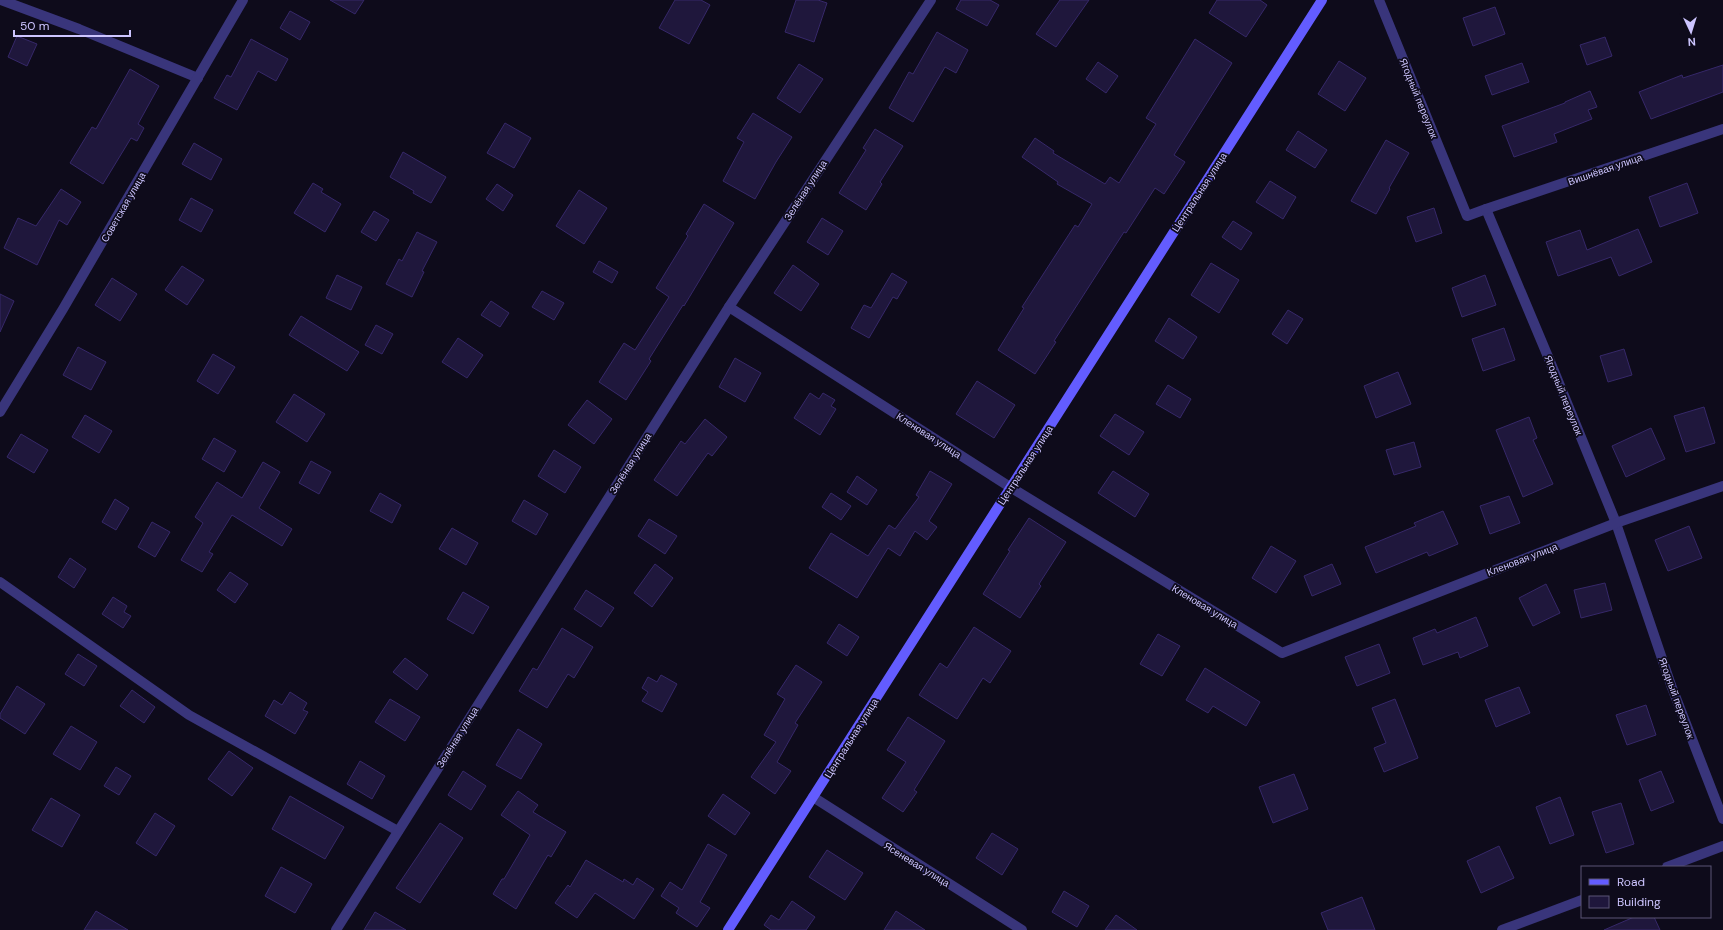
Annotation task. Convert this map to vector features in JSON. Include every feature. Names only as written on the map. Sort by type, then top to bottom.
[{"type":"street","points":[[1,0],[78,29],[198,78]]},
{"type":"street","name":"Советская улица","points":[[0,412],[63,309],[242,0]]},
{"type":"street","name":"Зелёная улица","points":[[336,930],[729,307],[931,0]]},
{"type":"street","name":"Центральная улица","points":[[728,930],[1322,0]]},
{"type":"street","name":"Ягодный переулок","points":[[1379,0],[1467,216],[1486,210],[1554,370],[1616,523],[1671,685],[1723,819]]},
{"type":"street","name":"Вишнёвая улица","points":[[1486,210],[1723,129]]},
{"type":"street","name":"Кленовая улица","points":[[729,307],[1010,487],[1282,653],[1616,523],[1723,486]]},
{"type":"street","points":[[0,582],[189,715],[398,831]]},
{"type":"street","name":"Ясеневая улица","points":[[813,797],[1022,930]]},
{"type":"street","points":[[1670,866],[1723,846]]},
{"type":"street","points":[[1502,930],[1581,900]]},
{"type":"building","points":[[330,0],[364,0],[355,14]]},
{"type":"building","points":[[675,0],[701,0],[710,5],[689,44],[659,28]]},
{"type":"building","points":[[796,0],[818,0],[827,3],[814,42],[785,32]]},
{"type":"building","points":[[961,0],[990,0],[999,5],[987,26],[956,9]]},
{"type":"building","points":[[1060,0],[1089,0],[1056,47],[1036,34]]},
{"type":"building","points":[[1217,0],[1260,0],[1267,5],[1246,37],[1209,13]]},
{"type":"building","points":[[1495,7],[1505,34],[1473,46],[1463,18]]},
{"type":"building","points":[[290,11],[310,22],[300,40],[280,28]]},
{"type":"building","points":[[937,32],[968,50],[956,73],[945,67],[913,122],[889,108],[909,72],[913,74]]},
{"type":"building","points":[[17,36],[37,44],[27,66],[8,57]]},
{"type":"building","points":[[1605,37],[1612,56],[1587,65],[1580,45]]},
{"type":"building","points":[[251,39],[288,59],[276,81],[258,71],[237,110],[214,98],[227,75],[231,77]]},
{"type":"building","points":[[1195,39],[1232,63],[1174,155],[1185,162],[1164,194],[1155,188],[1126,233],[1124,232],[1054,341],[1056,342],[1035,374],[998,350],[1024,308],[1022,307],[1075,225],[1078,227],[1092,204],[1057,184],[1058,182],[1022,157],[1035,138],[1054,151],[1053,153],[1105,184],[1110,177],[1119,183],[1156,124],[1146,118]]},
{"type":"building","points":[[1339,61],[1366,78],[1345,111],[1318,94]]},
{"type":"building","points":[[1098,62],[1118,76],[1106,93],[1086,79]]},
{"type":"building","points":[[1522,63],[1529,82],[1492,95],[1485,76]]},
{"type":"building","points":[[799,64],[823,79],[800,113],[777,98]]},
{"type":"building","points":[[1723,65],[1723,92],[1651,119],[1639,92],[1682,75],[1683,78]]},
{"type":"building","points":[[130,69],[159,86],[138,124],[144,128],[137,141],[131,138],[103,184],[70,163],[92,127],[96,129]]},
{"type":"building","points":[[1590,91],[1597,107],[1588,110],[1592,119],[1554,134],[1557,142],[1514,157],[1502,126],[1565,103]]},
{"type":"building","points":[[753,113],[792,137],[755,199],[723,181],[744,142],[737,138]]},
{"type":"building","points":[[505,123],[531,138],[514,168],[487,153]]},
{"type":"building","points":[[875,129],[903,146],[880,182],[882,184],[866,210],[839,193],[866,150],[863,148]]},
{"type":"building","points":[[1298,131],[1327,150],[1315,168],[1286,150]]},
{"type":"building","points":[[1386,140],[1409,153],[1376,214],[1351,201]]},
{"type":"building","points":[[194,143],[222,159],[211,180],[182,164]]},
{"type":"building","points":[[403,152],[446,177],[431,203],[390,177]]},
{"type":"building","points":[[1270,181],[1296,197],[1283,219],[1256,202]]},
{"type":"building","points":[[313,183],[323,189],[321,192],[341,204],[325,232],[294,213]]},
{"type":"building","points":[[1687,183],[1698,213],[1660,227],[1649,197]]},
{"type":"building","points":[[497,184],[513,195],[503,211],[486,199]]},
{"type":"building","points":[[61,189],[81,202],[67,225],[59,220],[37,265],[4,248],[18,218],[36,226]]},
{"type":"building","points":[[579,190],[607,208],[584,244],[556,226]]},
{"type":"building","points":[[191,198],[213,210],[201,232],[179,220]]},
{"type":"building","points":[[704,204],[734,223],[684,306],[683,305],[649,359],[651,361],[626,400],[599,382],[624,343],[635,350],[669,297],[656,288],[688,236],[686,234]]},
{"type":"building","points":[[1434,208],[1442,233],[1416,242],[1407,217]]},
{"type":"building","points":[[374,211],[389,220],[376,241],[361,232]]},
{"type":"building","points":[[822,218],[843,231],[828,255],[807,242]]},
{"type":"building","points":[[1233,221],[1252,233],[1241,250],[1222,237]]},
{"type":"building","points":[[1638,229],[1652,262],[1619,276],[1611,257],[1558,276],[1546,242],[1580,230],[1587,250]]},
{"type":"building","points":[[417,232],[437,242],[422,271],[424,272],[412,297],[386,284],[399,259],[402,261]]},
{"type":"building","points":[[599,261],[618,272],[612,283],[593,272]]},
{"type":"building","points":[[1211,263],[1239,280],[1219,313],[1191,295]]},
{"type":"building","points":[[793,265],[819,284],[801,311],[774,293]]},
{"type":"building","points":[[182,266],[204,280],[187,305],[165,290]]},
{"type":"building","points":[[892,273],[907,282],[897,299],[893,297],[869,338],[851,328],[864,305],[871,308]]},
{"type":"building","points":[[337,275],[362,287],[351,310],[326,298]]},
{"type":"building","points":[[1485,275],[1496,305],[1462,317],[1452,288]]},
{"type":"building","points":[[112,278],[137,294],[120,321],[95,305]]},
{"type":"building","points":[[542,291],[564,303],[554,320],[532,307]]},
{"type":"building","points":[[0,294],[14,301],[0,332]]},
{"type":"building","points":[[491,301],[509,313],[500,327],[481,315]]},
{"type":"building","points":[[1288,310],[1303,319],[1287,344],[1272,334]]},
{"type":"building","points":[[301,316],[359,352],[347,371],[289,335]]},
{"type":"building","points":[[1169,318],[1197,337],[1183,359],[1155,341]]},
{"type":"building","points":[[376,325],[393,334],[382,354],[365,345]]},
{"type":"building","points":[[1504,328],[1515,360],[1483,371],[1472,339]]},
{"type":"building","points":[[458,338],[483,355],[467,378],[442,362]]},
{"type":"building","points":[[78,347],[106,362],[91,390],[63,375]]},
{"type":"building","points":[[1624,349],[1632,375],[1608,382],[1600,356]]},
{"type":"building","points":[[213,354],[235,367],[218,394],[197,381]]},
{"type":"building","points":[[735,358],[761,373],[745,402],[719,387]]},
{"type":"building","points":[[1398,372],[1411,404],[1376,418],[1364,386]]},
{"type":"building","points":[[977,381],[1015,405],[994,438],[956,414]]},
{"type":"building","points":[[1168,385],[1191,399],[1180,418],[1156,404]]},
{"type":"building","points":[[810,393],[819,399],[823,393],[835,400],[831,406],[836,409],[820,435],[794,418]]},
{"type":"building","points":[[294,394],[325,414],[307,442],[276,422]]},
{"type":"building","points":[[587,400],[612,419],[594,444],[568,425]]},
{"type":"building","points":[[1704,407],[1715,443],[1686,452],[1674,416]]},
{"type":"building","points":[[1115,414],[1144,432],[1129,455],[1100,436]]},
{"type":"building","points":[[85,415],[112,431],[99,453],[72,437]]},
{"type":"building","points":[[1529,417],[1537,438],[1533,440],[1553,484],[1523,497],[1496,430]]},
{"type":"building","points":[[705,419],[727,437],[712,456],[708,453],[677,496],[654,480],[681,441],[685,444]]},
{"type":"building","points":[[1651,428],[1665,459],[1626,477],[1612,446]]},
{"type":"building","points":[[21,434],[48,450],[34,473],[7,457]]},
{"type":"building","points":[[214,438],[236,451],[224,472],[202,459]]},
{"type":"building","points":[[1414,442],[1421,467],[1394,475],[1386,450]]},
{"type":"building","points":[[554,450],[581,467],[565,493],[538,476]]},
{"type":"building","points":[[311,461],[331,472],[319,494],[299,483]]},
{"type":"building","points":[[263,462],[280,472],[259,508],[292,529],[282,546],[232,515],[209,552],[213,554],[202,572],[181,560],[203,523],[195,517],[217,482],[242,498]]},
{"type":"building","points":[[930,471],[952,484],[929,521],[937,527],[927,540],[915,531],[900,556],[888,548],[857,598],[809,568],[831,533],[868,556],[889,525],[895,529],[919,497],[916,495]]},
{"type":"building","points":[[1113,471],[1149,494],[1135,517],[1098,493]]},
{"type":"building","points":[[857,476],[877,490],[867,505],[847,492]]},
{"type":"building","points":[[380,493],[401,505],[392,523],[370,511]]},
{"type":"building","points":[[831,493],[851,506],[841,520],[822,507]]},
{"type":"building","points":[[1509,496],[1520,523],[1490,534],[1480,506]]},
{"type":"building","points":[[115,499],[129,508],[116,530],[102,522]]},
{"type":"building","points":[[524,500],[548,514],[536,535],[512,521]]},
{"type":"building","points":[[1443,511],[1458,544],[1429,556],[1427,552],[1376,573],[1365,547],[1416,526],[1414,523]]},
{"type":"building","points":[[1029,518],[1066,542],[1039,584],[1041,586],[1020,618],[983,594],[1010,551],[1008,550]]},
{"type":"building","points":[[649,519],[677,536],[665,554],[638,536]]},
{"type":"building","points":[[152,522],[170,532],[155,557],[138,547]]},
{"type":"building","points":[[1689,526],[1702,558],[1668,571],[1655,540]]},
{"type":"building","points":[[452,528],[478,543],[466,565],[439,549]]},
{"type":"building","points":[[1271,546],[1296,561],[1276,593],[1252,578]]},
{"type":"building","points":[[70,558],[86,569],[74,588],[58,577]]},
{"type":"building","points":[[655,564],[673,578],[652,607],[634,593]]},
{"type":"building","points":[[1332,564],[1341,584],[1312,596],[1304,576]]},
{"type":"building","points":[[230,572],[248,584],[235,603],[217,590]]},
{"type":"building","points":[[1605,583],[1612,610],[1581,618],[1574,590]]},
{"type":"building","points":[[1546,584],[1560,613],[1533,626],[1519,598]]},
{"type":"building","points":[[586,590],[614,608],[601,627],[574,609]]},
{"type":"building","points":[[463,592],[489,607],[473,634],[447,619]]},
{"type":"building","points":[[113,597],[127,606],[124,612],[131,616],[123,628],[102,614]]},
{"type":"building","points":[[1476,617],[1488,646],[1460,658],[1458,652],[1423,665],[1413,638],[1435,629],[1437,633]]},
{"type":"building","points":[[839,624],[859,637],[847,656],[827,643]]},
{"type":"building","points":[[974,627],[1011,651],[990,683],[983,678],[957,719],[919,695],[940,663],[947,668]]},
{"type":"building","points":[[562,628],[593,647],[574,678],[568,674],[547,708],[519,691],[533,668],[537,670]]},
{"type":"building","points":[[1158,634],[1180,646],[1162,676],[1140,664]]},
{"type":"building","points":[[1379,644],[1390,673],[1357,686],[1345,657]]},
{"type":"building","points":[[78,654],[97,666],[84,686],[65,674]]},
{"type":"building","points":[[405,658],[428,675],[417,690],[393,672]]},
{"type":"building","points":[[796,665],[822,682],[795,723],[798,725],[777,762],[791,771],[775,794],[751,777],[776,742],[764,735],[785,699],[777,694]]},
{"type":"building","points":[[1205,668],[1260,702],[1246,726],[1213,706],[1208,713],[1186,700]]},
{"type":"building","points":[[661,675],[677,684],[662,712],[642,701],[648,692],[642,688],[648,677],[657,682]]},
{"type":"building","points":[[17,686],[45,704],[25,734],[0,718],[0,714]]},
{"type":"building","points":[[1519,687],[1530,713],[1496,727],[1485,700]]},
{"type":"building","points":[[132,690],[155,707],[144,723],[120,706]]},
{"type":"building","points":[[290,692],[307,703],[303,710],[308,712],[295,734],[265,716],[274,700],[282,705]]},
{"type":"building","points":[[390,699],[420,717],[405,741],[375,722]]},
{"type":"building","points":[[1395,699],[1418,758],[1384,772],[1374,748],[1386,743],[1372,708]]},
{"type":"building","points":[[1646,705],[1656,735],[1627,745],[1616,715]]},
{"type":"building","points":[[908,717],[945,741],[914,790],[917,792],[903,812],[882,798],[906,762],[887,750]]},
{"type":"building","points":[[71,726],[97,742],[80,770],[53,754]]},
{"type":"building","points":[[518,729],[542,744],[521,779],[496,765]]},
{"type":"building","points":[[229,751],[253,768],[232,796],[208,779]]},
{"type":"building","points":[[360,761],[385,776],[372,799],[347,784]]},
{"type":"building","points":[[116,767],[131,776],[119,795],[104,786]]},
{"type":"building","points":[[463,771],[486,786],[471,810],[448,795]]},
{"type":"building","points":[[1661,771],[1674,802],[1651,811],[1639,780]]},
{"type":"building","points":[[1294,774],[1308,809],[1273,823],[1259,787]]},
{"type":"building","points":[[518,791],[538,805],[533,812],[566,832],[551,857],[548,855],[516,909],[493,894],[502,879],[504,879],[530,835],[501,815]]},
{"type":"building","points":[[723,794],[750,813],[735,835],[708,816]]},
{"type":"building","points":[[290,796],[344,827],[325,859],[272,829]]},
{"type":"building","points":[[1560,797],[1574,835],[1550,844],[1536,807]]},
{"type":"building","points":[[51,798],[80,815],[62,847],[32,830]]},
{"type":"building","points":[[1621,803],[1634,844],[1606,853],[1592,812]]},
{"type":"building","points":[[155,813],[175,826],[156,856],[136,843]]},
{"type":"building","points":[[440,823],[463,838],[420,903],[396,888]]},
{"type":"building","points":[[992,833],[1018,849],[1002,875],[976,858]]},
{"type":"building","points":[[708,844],[727,855],[700,902],[710,908],[697,927],[676,913],[679,908],[661,896],[670,882],[682,890]]},
{"type":"building","points":[[1499,846],[1514,878],[1481,893],[1467,861]]},
{"type":"building","points":[[827,850],[863,873],[845,900],[809,877]]},
{"type":"building","points":[[586,860],[623,882],[624,879],[633,885],[637,878],[654,889],[634,919],[595,893],[577,918],[555,903],[568,885],[570,887]]},
{"type":"building","points":[[281,867],[312,884],[295,913],[265,896]]},
{"type":"building","points":[[1064,891],[1089,906],[1077,927],[1052,912]]},
{"type":"building","points":[[1362,897],[1375,930],[1328,930],[1321,913]]},
{"type":"building","points":[[792,901],[815,917],[806,930],[771,930],[764,925],[771,915],[779,920]]},
{"type":"building","points":[[96,911],[128,930],[84,930]]},
{"type":"building","points":[[896,911],[925,930],[884,930]]},
{"type":"building","points":[[375,912],[406,930],[364,930]]},
{"type":"building","points":[[1116,915],[1137,930],[1105,930]]},
{"type":"building","points":[[1632,918],[1654,918],[1660,930],[1604,930]]}]
